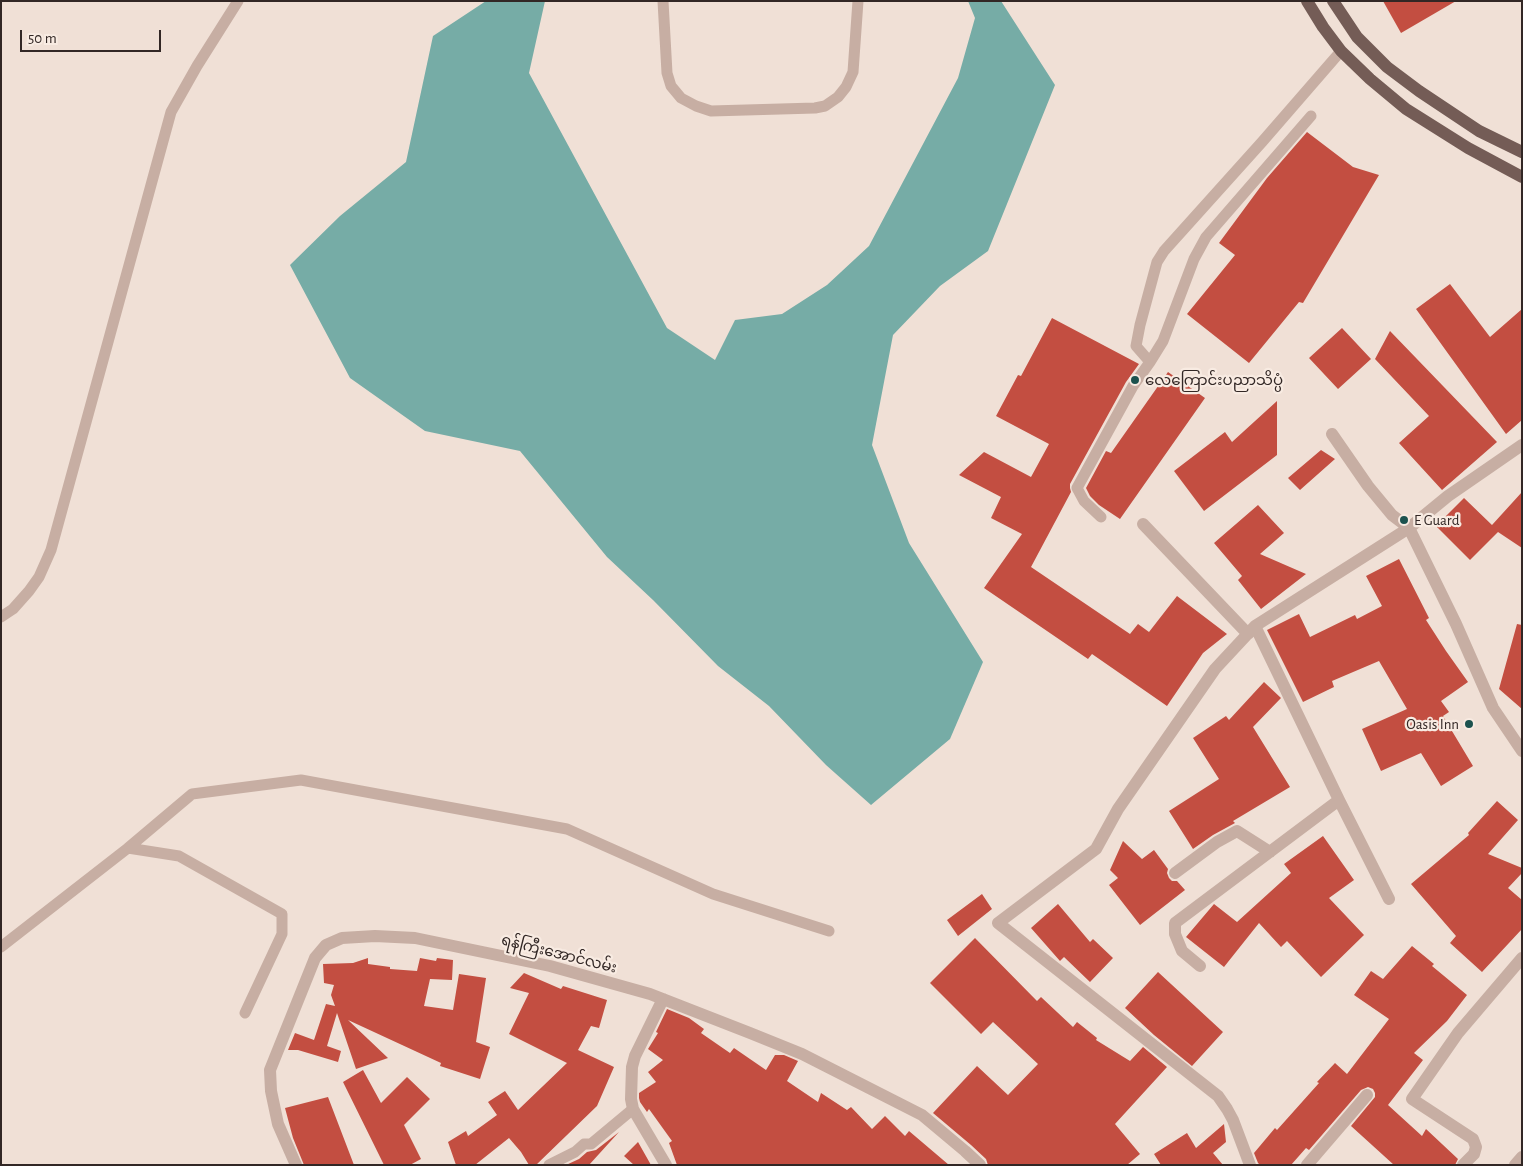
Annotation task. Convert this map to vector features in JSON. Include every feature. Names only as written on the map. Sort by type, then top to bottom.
[{"type":"main road","points":[[1307,1],[1341,51],[1370,79],[1406,109],[1468,148],[1522,177]]},
{"type":"main road","points":[[1332,1],[1357,37],[1387,67],[1479,131],[1522,152]]},
{"type":"street","points":[[1332,434],[1368,486],[1392,515],[1408,528],[1456,624],[1494,708],[1522,752]]},
{"type":"street","points":[[1250,1165],[1228,1109],[1218,1096],[998,923],[1096,849],[1118,809],[1215,669],[1251,630],[1408,528],[1448,496],[1522,445]]},
{"type":"street","points":[[1142,524],[1251,630],[1389,899]]},
{"type":"street","points":[[1200,966],[1182,951],[1175,934],[1175,924],[1339,800]]},
{"type":"street","points":[[1175,873],[1218,842],[1237,831],[1270,852]]},
{"type":"street","name":"ရန်ကြီးအောင်လမ်း","points":[[296,1165],[278,1124],[270,1070],[315,958],[326,945],[342,938],[375,936],[416,938],[550,966],[650,994],[802,1054],[922,1115],[965,1150],[980,1165]]},
{"type":"street","points":[[1465,1164],[1474,1154],[1476,1146],[1473,1139],[1412,1099],[1458,1033],[1522,958]]},
{"type":"street","points":[[663,999],[635,1056],[631,1099],[633,1109],[666,1165]]},
{"type":"street","points":[[1307,1165],[1366,1095]]},
{"type":"street","points":[[1515,1165],[1522,1157]]},
{"type":"lane","points":[[1,617],[13,609],[40,577],[51,550],[171,112],[197,66],[238,1]]},
{"type":"lane","points":[[663,1],[667,73],[671,86],[681,98],[711,111],[815,108],[825,106],[838,98],[853,72],[858,1]]},
{"type":"lane","points":[[1150,362],[1136,346],[1157,262],[1164,251],[1341,51]]},
{"type":"lane","points":[[1101,517],[1084,501],[1077,488],[1133,386],[1163,340],[1194,259],[1206,237],[1311,116]]},
{"type":"lane","points":[[1262,142],[1280,153]]},
{"type":"lane","points":[[1215,194],[1232,207]]},
{"type":"lane","points":[[1,947],[128,848],[192,794],[301,780],[568,829],[713,894],[829,931]]},
{"type":"lane","points":[[128,848],[179,856],[282,914],[282,934],[245,1013]]},
{"type":"lane","points":[[549,1165],[575,1152],[584,1144],[591,1144],[633,1109]]},
{"type":"water","points":[[486,1],[545,1],[529,73],[667,328],[715,360],[735,320],[782,314],[827,285],[869,246],[958,78],[975,18],[968,1],[1001,1],[1055,85],[988,251],[940,286],[893,335],[872,445],[909,543],[983,662],[950,739],[871,805],[826,765],[769,706],[718,666],[653,600],[607,557],[520,451],[425,431],[350,378],[290,265],[340,216],[406,162],[433,36]]},
{"type":"building","points":[[1383,1],[1456,1],[1401,33]]},
{"type":"building","points":[[1307,132],[1353,167],[1379,175],[1303,303],[1299,302],[1249,363],[1187,314],[1235,255],[1219,243],[1267,178]]},
{"type":"building","points":[[1450,284],[1490,337],[1522,309],[1522,420],[1506,434],[1416,309]]},
{"type":"building","points":[[1052,318],[1139,364],[1126,382],[1070,484],[1071,492],[1031,567],[1130,634],[1138,624],[1149,632],[1177,596],[1227,634],[1203,653],[1167,706],[1092,654],[1088,659],[984,588],[1022,534],[991,518],[1001,497],[959,475],[984,452],[1031,477],[1049,444],[996,416],[1018,375],[1021,376]]},
{"type":"building","points":[[1342,328],[1371,359],[1338,389],[1309,358]]},
{"type":"building","points":[[1390,331],[1497,442],[1442,490],[1399,443],[1429,416],[1375,359]]},
{"type":"building","points":[[1168,372],[1205,398],[1120,519],[1099,505],[1090,496],[1086,488],[1106,451],[1111,453]]},
{"type":"building","points":[[1277,401],[1277,455],[1204,511],[1174,471],[1225,432],[1232,442]]},
{"type":"building","points":[[1321,450],[1335,459],[1300,490],[1288,478]]},
{"type":"building","points":[[1522,492],[1522,548],[1498,532],[1470,560],[1436,526],[1464,498],[1492,525]]},
{"type":"building","points":[[1258,505],[1284,533],[1260,554],[1306,574],[1261,609],[1238,580],[1242,576],[1214,543]]},
{"type":"building","points":[[1399,559],[1429,618],[1426,620],[1468,682],[1441,701],[1449,712],[1443,716],[1473,766],[1441,786],[1421,753],[1381,771],[1362,729],[1407,709],[1379,661],[1332,681],[1334,687],[1303,702],[1267,630],[1299,614],[1310,637],[1355,615],[1357,619],[1382,606],[1366,576]]},
{"type":"building","points":[[1517,624],[1522,625],[1522,709],[1499,689]]},
{"type":"building","points":[[1264,682],[1281,698],[1253,727],[1290,787],[1233,821],[1235,823],[1193,849],[1169,811],[1219,779],[1193,738],[1226,716],[1229,720]]},
{"type":"building","points":[[1497,801],[1518,820],[1488,854],[1522,868],[1522,873],[1508,888],[1522,900],[1522,929],[1482,972],[1450,943],[1456,936],[1411,884],[1469,835],[1468,833]]},
{"type":"building","points":[[1323,836],[1354,880],[1329,898],[1364,935],[1321,977],[1287,941],[1281,947],[1259,923],[1224,967],[1186,937],[1214,904],[1237,922],[1291,873],[1284,864]]},
{"type":"building","points":[[1123,841],[1142,859],[1154,850],[1168,869],[1169,878],[1172,881],[1177,881],[1185,890],[1140,925],[1109,885],[1118,878],[1110,870]]},
{"type":"building","points":[[982,894],[992,909],[958,936],[947,920]]},
{"type":"building","points":[[1058,904],[1090,942],[1093,939],[1113,958],[1090,982],[1064,957],[1060,961],[1031,928]]},
{"type":"building","points":[[975,938],[1037,1001],[1041,997],[1073,1027],[1077,1022],[1097,1038],[1096,1040],[1130,1061],[1143,1047],[1167,1067],[1115,1124],[1140,1154],[1127,1165],[988,1165],[986,1159],[933,1113],[977,1066],[1008,1095],[1038,1064],[993,1022],[981,1034],[930,983]]},
{"type":"building","points":[[1412,946],[1434,964],[1432,966],[1467,995],[1447,1021],[1414,1053],[1423,1060],[1388,1105],[1422,1136],[1426,1129],[1458,1159],[1455,1165],[1394,1165],[1351,1126],[1375,1097],[1373,1089],[1368,1087],[1361,1090],[1309,1150],[1306,1148],[1291,1165],[1260,1165],[1254,1153],[1275,1128],[1277,1130],[1335,1063],[1347,1074],[1389,1019],[1354,995],[1371,971],[1383,979]]},
{"type":"building","points":[[368,958],[368,964],[390,967],[390,969],[417,971],[420,958],[436,961],[437,958],[453,960],[452,980],[430,979],[424,1006],[453,1010],[459,974],[486,978],[476,1042],[490,1047],[480,1079],[440,1066],[441,1063],[348,1020],[388,1058],[356,1069],[337,1013],[327,1046],[341,1051],[338,1062],[298,1050],[288,1050],[295,1033],[314,1040],[326,1004],[335,1006],[331,995],[334,985],[324,983],[323,964],[353,963]]},
{"type":"building","points":[[1158,972],[1223,1032],[1192,1066],[1125,1008]]},
{"type":"building","points":[[524,973],[561,989],[563,986],[607,1000],[599,1028],[591,1026],[578,1050],[614,1067],[597,1106],[536,1165],[529,1165],[509,1138],[475,1165],[456,1165],[448,1142],[466,1131],[468,1136],[497,1115],[488,1102],[505,1091],[518,1110],[567,1063],[509,1034],[529,993],[510,988]]},
{"type":"building","points":[[667,1009],[689,1018],[704,1029],[701,1033],[730,1053],[734,1048],[766,1070],[775,1055],[784,1055],[798,1061],[787,1081],[818,1102],[821,1093],[847,1110],[851,1107],[872,1129],[885,1116],[905,1136],[909,1131],[949,1165],[677,1165],[669,1143],[672,1141],[649,1109],[647,1112],[639,1098],[639,1093],[656,1082],[648,1072],[663,1060],[648,1049],[658,1033],[656,1032]]},
{"type":"building","points":[[363,1070],[381,1103],[407,1077],[430,1099],[404,1125],[421,1159],[410,1165],[384,1165],[343,1082]]},
{"type":"building","points":[[328,1097],[354,1165],[304,1165],[293,1138],[285,1108]]},
{"type":"building","points":[[1224,1124],[1226,1142],[1213,1153],[1223,1165],[1161,1165],[1154,1154],[1187,1133],[1196,1148]]},
{"type":"building","points":[[619,1132],[589,1165],[566,1165],[579,1159],[587,1152],[596,1150]]},
{"type":"building","points":[[638,1142],[651,1165],[634,1165],[624,1156]]},
{"type":"place","name":"လေကြောင်းပညာသိပ္ပံ","points":[[1135,380]]},
{"type":"place","name":"E Guard","points":[[1404,520]]},
{"type":"place","name":"Oasis Inn","points":[[1469,724]]}]
